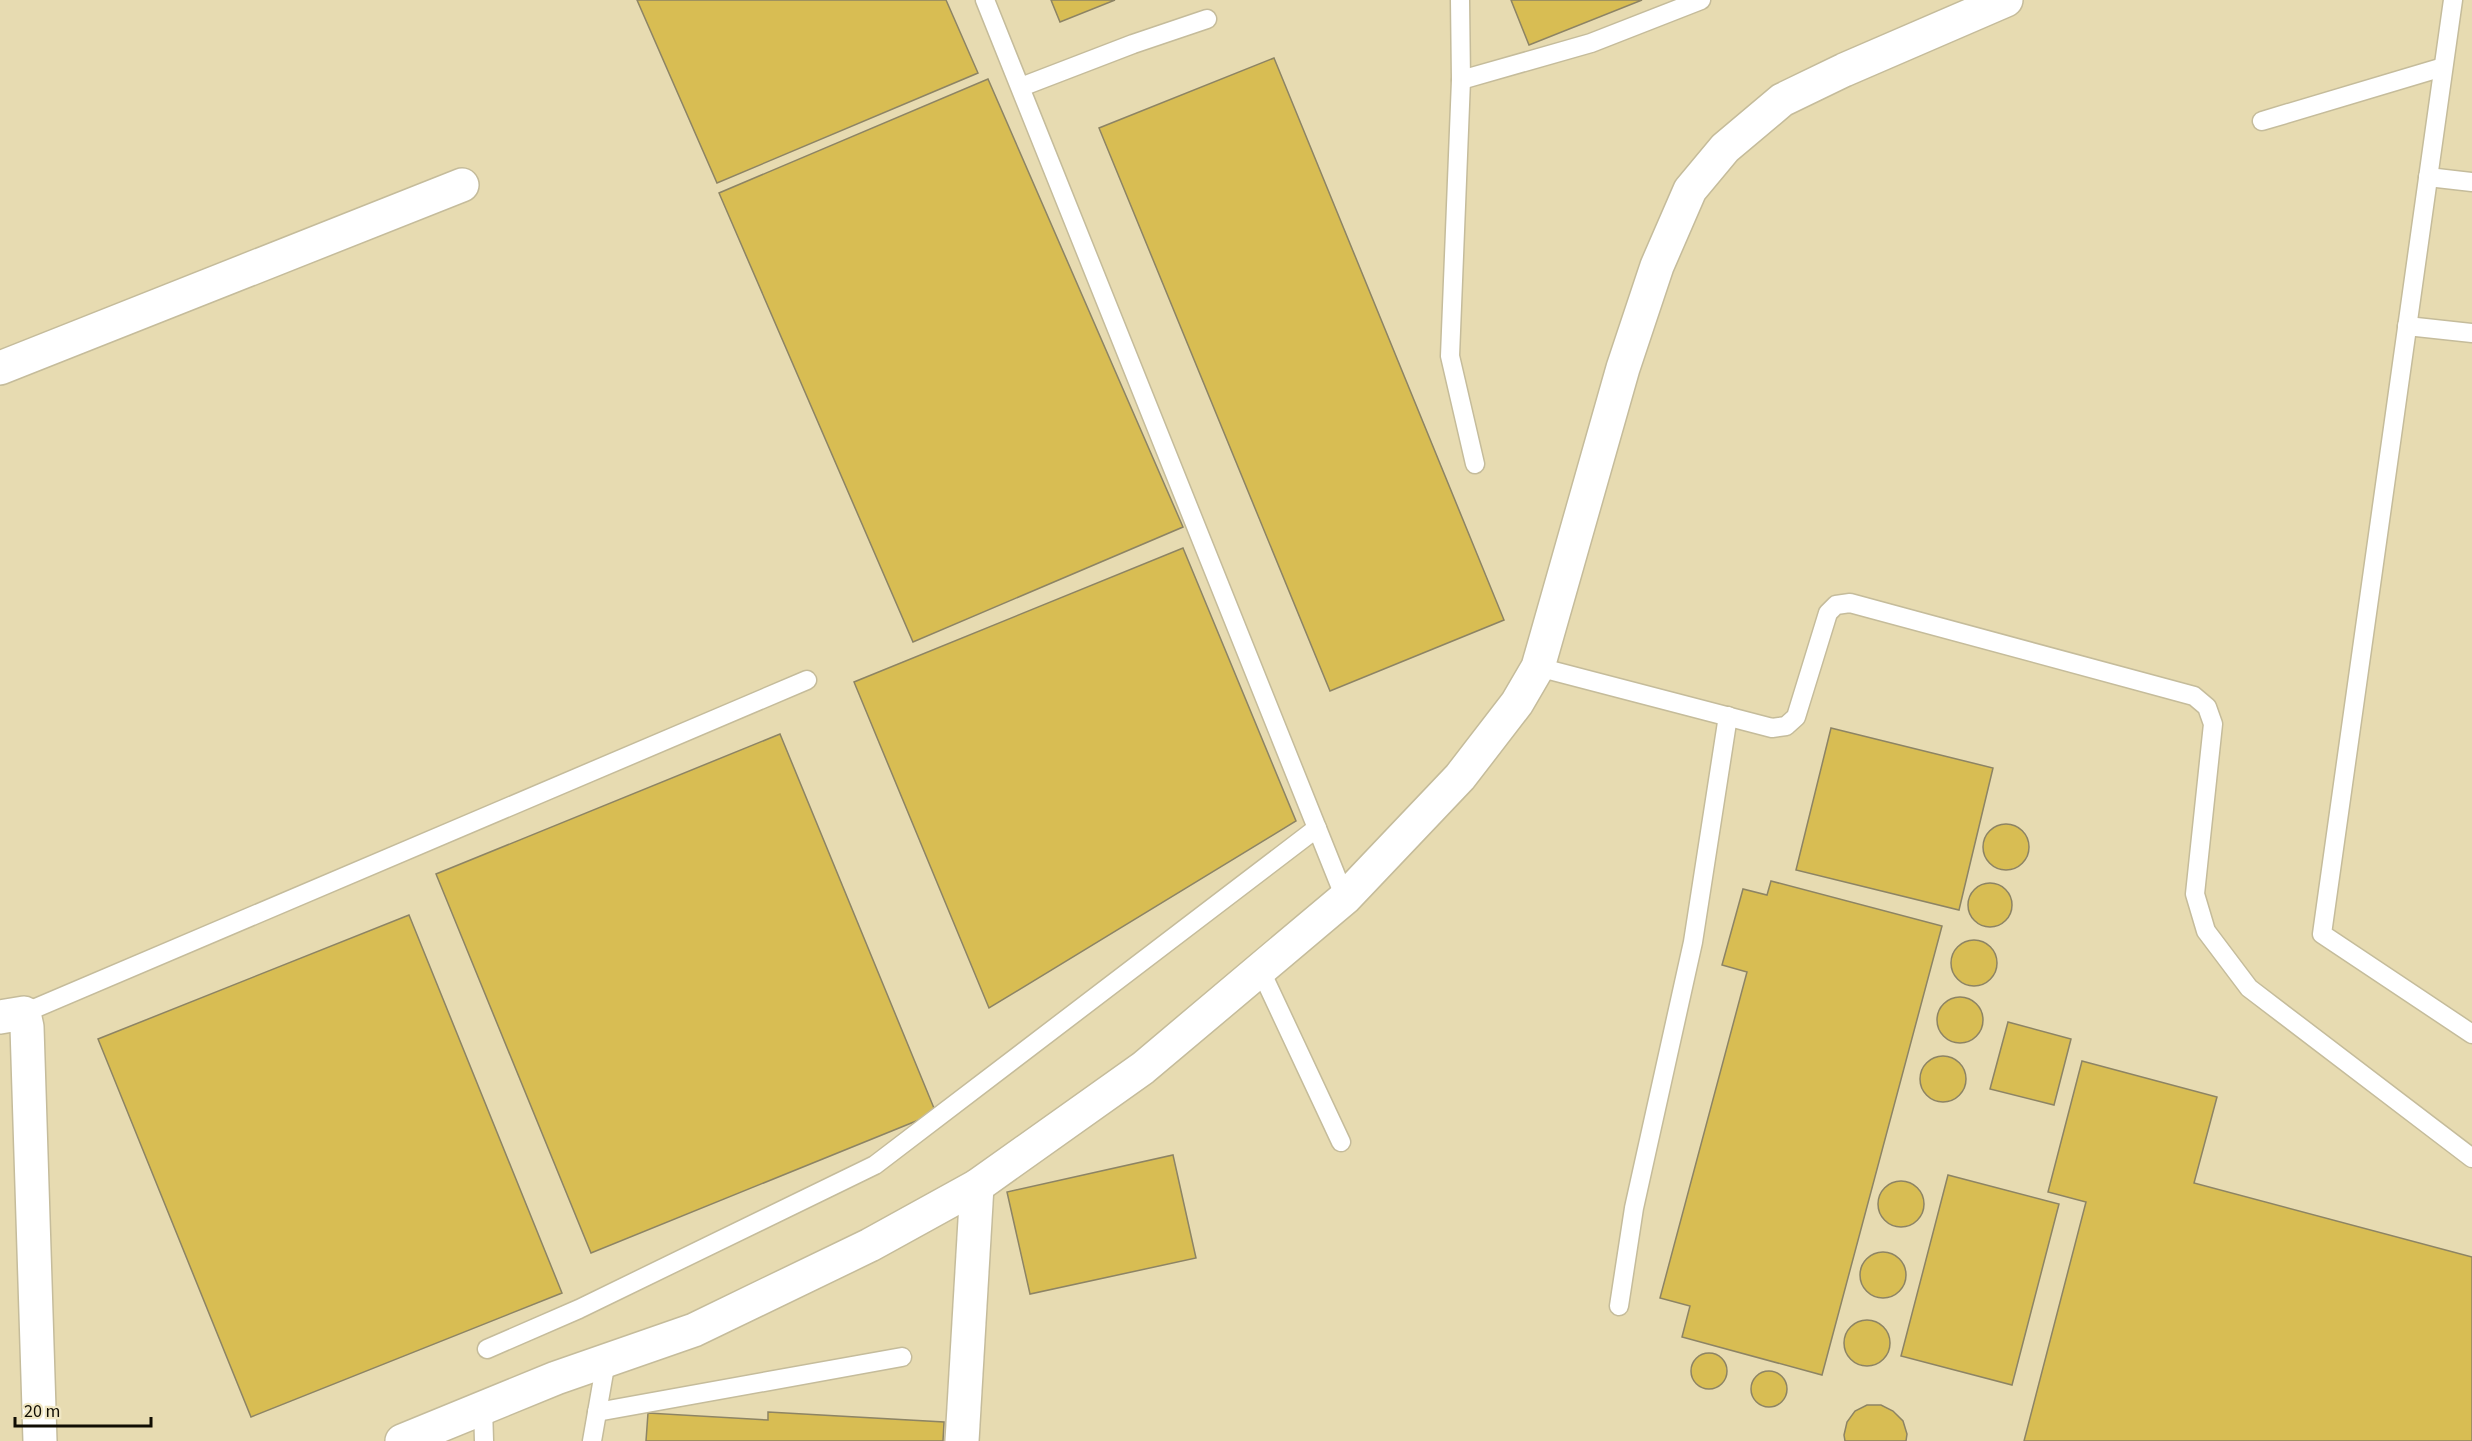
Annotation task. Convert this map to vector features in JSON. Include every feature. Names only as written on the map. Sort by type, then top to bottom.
[{"type":"street","points":[[402,1441],[483,1407],[694,1330],[870,1245],[977,1186],[1143,1068],[1345,898],[1460,777],[1516,703],[1538,667],[1623,368],[1657,266],[1690,190],[1725,148],[1782,100],[1844,70],[2006,0]]},
{"type":"street","points":[[0,368],[462,185]]},
{"type":"street","points":[[12,1015],[27,1038],[40,1441]]},
{"type":"street","points":[[962,1441],[977,1186]]},
{"type":"lane","points":[[985,0],[1345,898]]},
{"type":"lane","points":[[1460,0],[1461,80],[1450,356],[1475,464]]},
{"type":"lane","points":[[1461,80],[1591,43],[1701,0]]},
{"type":"lane","points":[[2453,0],[2322,934],[2472,1034]]},
{"type":"lane","points":[[1021,87],[1133,44],[1207,19]]},
{"type":"lane","points":[[2262,121],[2443,68]]},
{"type":"lane","points":[[2428,177],[2472,182]]},
{"type":"lane","points":[[2407,326],[2472,333]]},
{"type":"lane","points":[[1538,667],[1772,728],[1786,726],[1796,717],[1828,613],[1836,605],[1850,603],[2194,696],[2207,707],[2213,724],[2195,894],[2206,931],[2248,988],[2472,1158]]},
{"type":"lane","points":[[12,1015],[807,680]]},
{"type":"lane","points":[[1619,1306],[1634,1208],[1693,942],[1728,716]]},
{"type":"lane","points":[[487,1349],[579,1309],[875,1165],[1317,828]]},
{"type":"lane","points":[[1260,969],[1341,1142]]},
{"type":"lane","points":[[597,1412],[902,1357]]},
{"type":"lane","points":[[592,1441],[606,1361]]},
{"type":"lane","points":[[483,1407],[484,1441]]},
{"type":"shaded area","points":[[0,0],[2472,0],[2472,1441],[0,1441]]},
{"type":"building","points":[[637,0],[946,0],[978,73],[717,183]]},
{"type":"building","points":[[1051,0],[1115,0],[1060,22]]},
{"type":"building","points":[[1511,0],[1642,0],[1529,45]]},
{"type":"building","points":[[1274,58],[1504,620],[1330,691],[1099,128]]},
{"type":"building","points":[[988,79],[1183,527],[913,642],[719,193]]},
{"type":"building","points":[[1183,548],[1296,821],[989,1008],[854,682]]},
{"type":"building","points":[[1831,728],[1993,768],[1959,910],[1796,870]]},
{"type":"building","points":[[780,734],[936,1113],[591,1253],[436,874]]},
{"type":"building","points":[[2006,824],[2022,831],[2029,847],[2022,863],[2006,870],[1990,863],[1983,847],[1990,831]]},
{"type":"building","points":[[1771,881],[1942,926],[1822,1375],[1682,1337],[1690,1306],[1660,1298],[1747,972],[1722,965],[1743,889],[1767,895]]},
{"type":"building","points":[[1990,883],[1999,884],[2006,889],[2011,896],[2011,914],[2006,921],[1999,926],[1990,927],[1981,926],[1974,921],[1969,914],[1968,905],[1969,896],[1974,889],[1981,884]]},
{"type":"building","points":[[409,915],[562,1293],[251,1417],[98,1039]]},
{"type":"building","points":[[1974,940],[1990,947],[1997,963],[1990,979],[1974,986],[1958,979],[1951,963],[1958,947]]},
{"type":"building","points":[[1960,997],[1976,1004],[1983,1020],[1976,1036],[1960,1043],[1944,1036],[1937,1020],[1944,1004]]},
{"type":"building","points":[[2008,1022],[2071,1039],[2054,1105],[1990,1089]]},
{"type":"building","points":[[1943,1056],[1959,1063],[1966,1079],[1959,1095],[1943,1102],[1927,1095],[1920,1079],[1927,1063]]},
{"type":"building","points":[[2082,1061],[2217,1097],[2194,1183],[2472,1257],[2472,1441],[2024,1441],[2086,1202],[2048,1192]]},
{"type":"building","points":[[1173,1155],[1196,1258],[1030,1294],[1007,1192]]},
{"type":"building","points":[[1948,1175],[2059,1204],[2012,1385],[1901,1356]]},
{"type":"building","points":[[1901,1181],[1917,1188],[1924,1204],[1917,1220],[1901,1227],[1885,1220],[1878,1204],[1885,1188]]},
{"type":"building","points":[[1883,1252],[1899,1259],[1906,1275],[1899,1291],[1883,1298],[1867,1291],[1860,1275],[1867,1259]]},
{"type":"building","points":[[1867,1320],[1883,1327],[1890,1343],[1883,1359],[1867,1366],[1851,1359],[1844,1343],[1851,1327]]},
{"type":"building","points":[[1709,1353],[1722,1358],[1727,1371],[1722,1384],[1709,1389],[1696,1384],[1691,1371],[1696,1358]]},
{"type":"building","points":[[1769,1371],[1782,1376],[1787,1389],[1782,1402],[1769,1407],[1756,1402],[1751,1389],[1756,1376]]},
{"type":"building","points":[[1867,1405],[1881,1405],[1893,1411],[1903,1421],[1907,1434],[1906,1441],[1845,1441],[1847,1422],[1855,1411]]},
{"type":"building","points":[[768,1412],[944,1422],[943,1441],[646,1441],[648,1413],[768,1420]]}]
